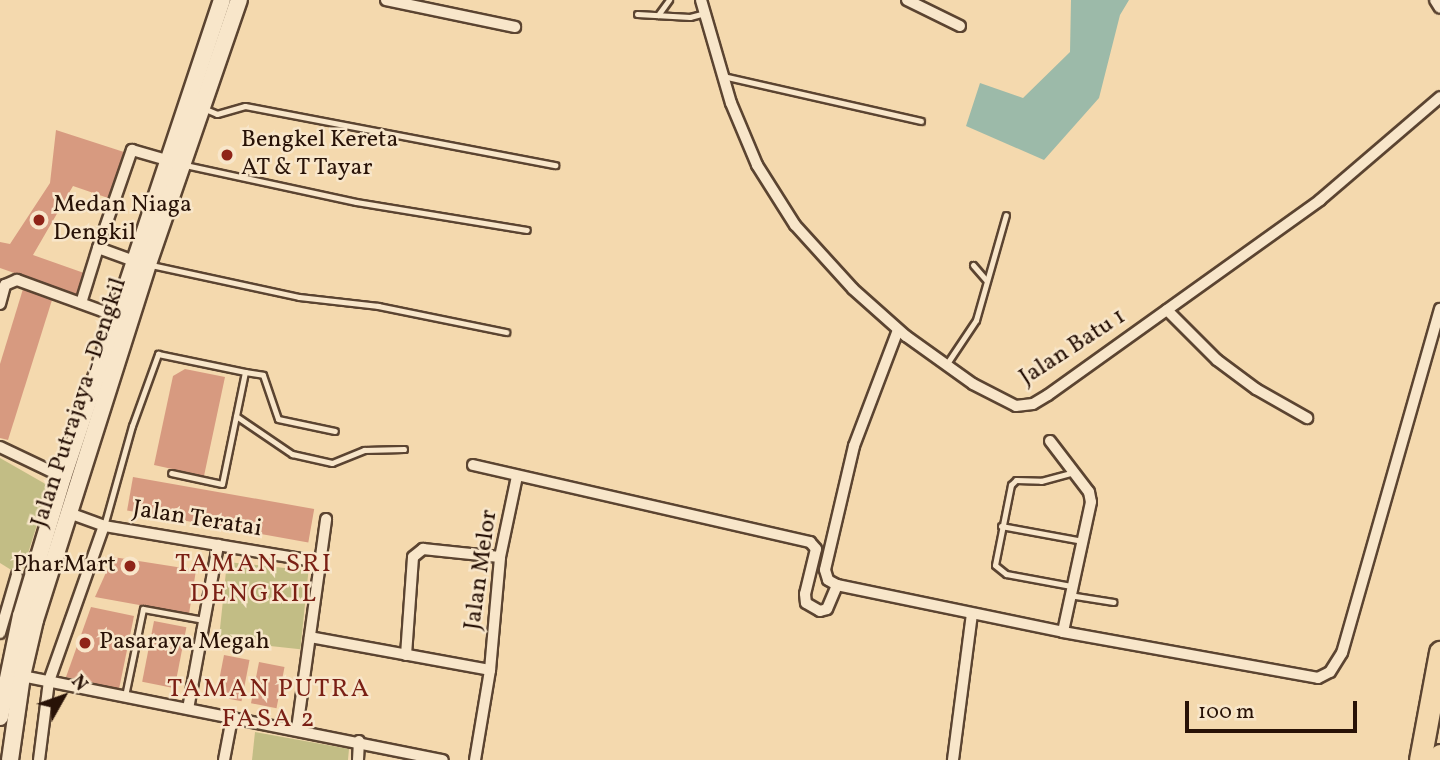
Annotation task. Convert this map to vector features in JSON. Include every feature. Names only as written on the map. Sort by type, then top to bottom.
[{"type":"highway","points":[[1420,760],[1440,652]]},
{"type":"main road","points":[[141,263],[168,160],[222,0]]},
{"type":"main road","points":[[141,263],[184,165],[239,0]]},
{"type":"main road","name":"Jalan Putrajaya - Dengkil","points":[[0,718],[14,614],[116,316],[141,263]]},
{"type":"main road","name":"Jalan Putrajaya - Dengkil","points":[[10,760],[22,676],[35,620],[69,513],[141,263]]},
{"type":"street","points":[[386,0],[516,27]]},
{"type":"street","name":"Jalan Batu 1","points":[[701,0],[723,76],[757,165],[795,225],[853,289],[898,330],[973,384],[1016,407],[1033,404],[1320,200],[1440,97]]},
{"type":"street","points":[[907,0],[960,26]]},
{"type":"street","points":[[1435,0],[1440,8]]},
{"type":"street","points":[[81,303],[97,248],[132,150],[168,160]]},
{"type":"street","points":[[97,248],[141,263]]},
{"type":"street","points":[[0,304],[5,285],[17,280],[116,316]]},
{"type":"street","points":[[898,330],[854,446],[825,570],[828,580],[837,585],[972,614],[1234,662],[1306,678],[1318,678],[1330,672],[1342,653],[1440,309]]},
{"type":"street","points":[[1167,310],[1217,360],[1256,389],[1307,418]]},
{"type":"street","points":[[1050,441],[1089,492],[1091,502],[1063,632]]},
{"type":"street","points":[[0,447],[63,477]]},
{"type":"street","points":[[473,465],[810,542],[816,550],[805,594],[806,603],[820,611],[827,609],[837,585]]},
{"type":"street","name":"Jalan Melor","points":[[475,760],[490,670],[500,557],[517,476]]},
{"type":"street","name":"Jalan Teratai","points":[[69,513],[104,526],[320,562]]},
{"type":"street","points":[[297,729],[326,519]]},
{"type":"street","points":[[39,760],[49,681],[104,526]]},
{"type":"street","points":[[188,709],[218,545]]},
{"type":"street","points":[[406,655],[412,557],[422,549],[500,557]]},
{"type":"street","points":[[0,633],[14,614],[17,575]]},
{"type":"street","points":[[953,760],[972,614]]},
{"type":"street","points":[[310,637],[490,670]]},
{"type":"street","points":[[22,676],[359,741],[443,760]]},
{"type":"street","points":[[223,760],[232,718]]},
{"type":"street","points":[[358,760],[359,741]]},
{"type":"lane","points":[[658,15],[669,0]]},
{"type":"lane","points":[[637,13],[690,17],[705,13]]},
{"type":"lane","points":[[723,76],[921,121]]},
{"type":"lane","points":[[203,108],[216,114],[245,106],[555,165]]},
{"type":"lane","points":[[184,165],[356,202],[527,230]]},
{"type":"lane","points":[[946,365],[972,330],[1006,215]]},
{"type":"lane","points":[[141,263],[299,297],[378,306],[506,332]]},
{"type":"lane","points":[[974,265],[986,280]]},
{"type":"lane","points":[[104,526],[132,426],[158,354],[263,375],[278,419],[335,431]]},
{"type":"lane","points":[[172,473],[222,484],[245,372]]},
{"type":"lane","points":[[236,416],[292,454],[332,463],[364,450],[404,449]]},
{"type":"lane","points":[[1075,472],[1041,481],[1016,480],[1012,485],[1001,526],[995,565],[999,570],[1113,602]]},
{"type":"lane","points":[[1001,526],[1083,541]]},
{"type":"lane","points":[[125,696],[143,609],[204,620]]},
{"type":"shaded area","points":[[1071,0],[1129,0],[1120,15],[1099,98],[1044,160],[966,126],[980,83],[1023,98],[1070,52]]},
{"type":"shaded area","points":[[0,458],[49,486],[21,576],[0,563]]},
{"type":"shaded area","points":[[227,562],[309,571],[300,649],[219,641]]},
{"type":"shaded area","points":[[255,732],[349,749],[348,760],[252,760]]},
{"type":"building","name":"Medan Niaga Dengkil","points":[[56,130],[127,153],[111,199],[73,186],[33,255],[84,273],[77,295],[0,268],[0,242],[10,244],[50,183]]},
{"type":"building","points":[[23,289],[52,300],[8,440],[0,438],[0,364]]},
{"type":"building","points":[[185,369],[225,377],[204,476],[154,465],[173,376]]},
{"type":"building","points":[[133,477],[314,509],[308,542],[127,510]]},
{"type":"building","points":[[113,557],[196,570],[189,614],[95,597]]},
{"type":"building","points":[[91,607],[134,616],[119,689],[66,677]]},
{"type":"building","points":[[154,621],[186,627],[175,688],[142,682]]},
{"type":"building","points":[[224,655],[250,660],[242,701],[216,696]]},
{"type":"building","points":[[259,662],[285,667],[277,708],[251,703]]},
{"type":"place","name":"Bengkel Kereta AT & T Tayar","points":[[227,155]]},
{"type":"place","name":"Medan Niaga Dengkil","points":[[39,220]]},
{"type":"place","name":"PharMart","points":[[130,566]]},
{"type":"place","name":"Pasaraya Megah","points":[[85,643]]},
{"type":"district","name":"TAMAN SRI DENGKIL","points":[[254,580]]},
{"type":"district","name":"TAMAN PUTRA FASA 2","points":[[269,705]]}]
